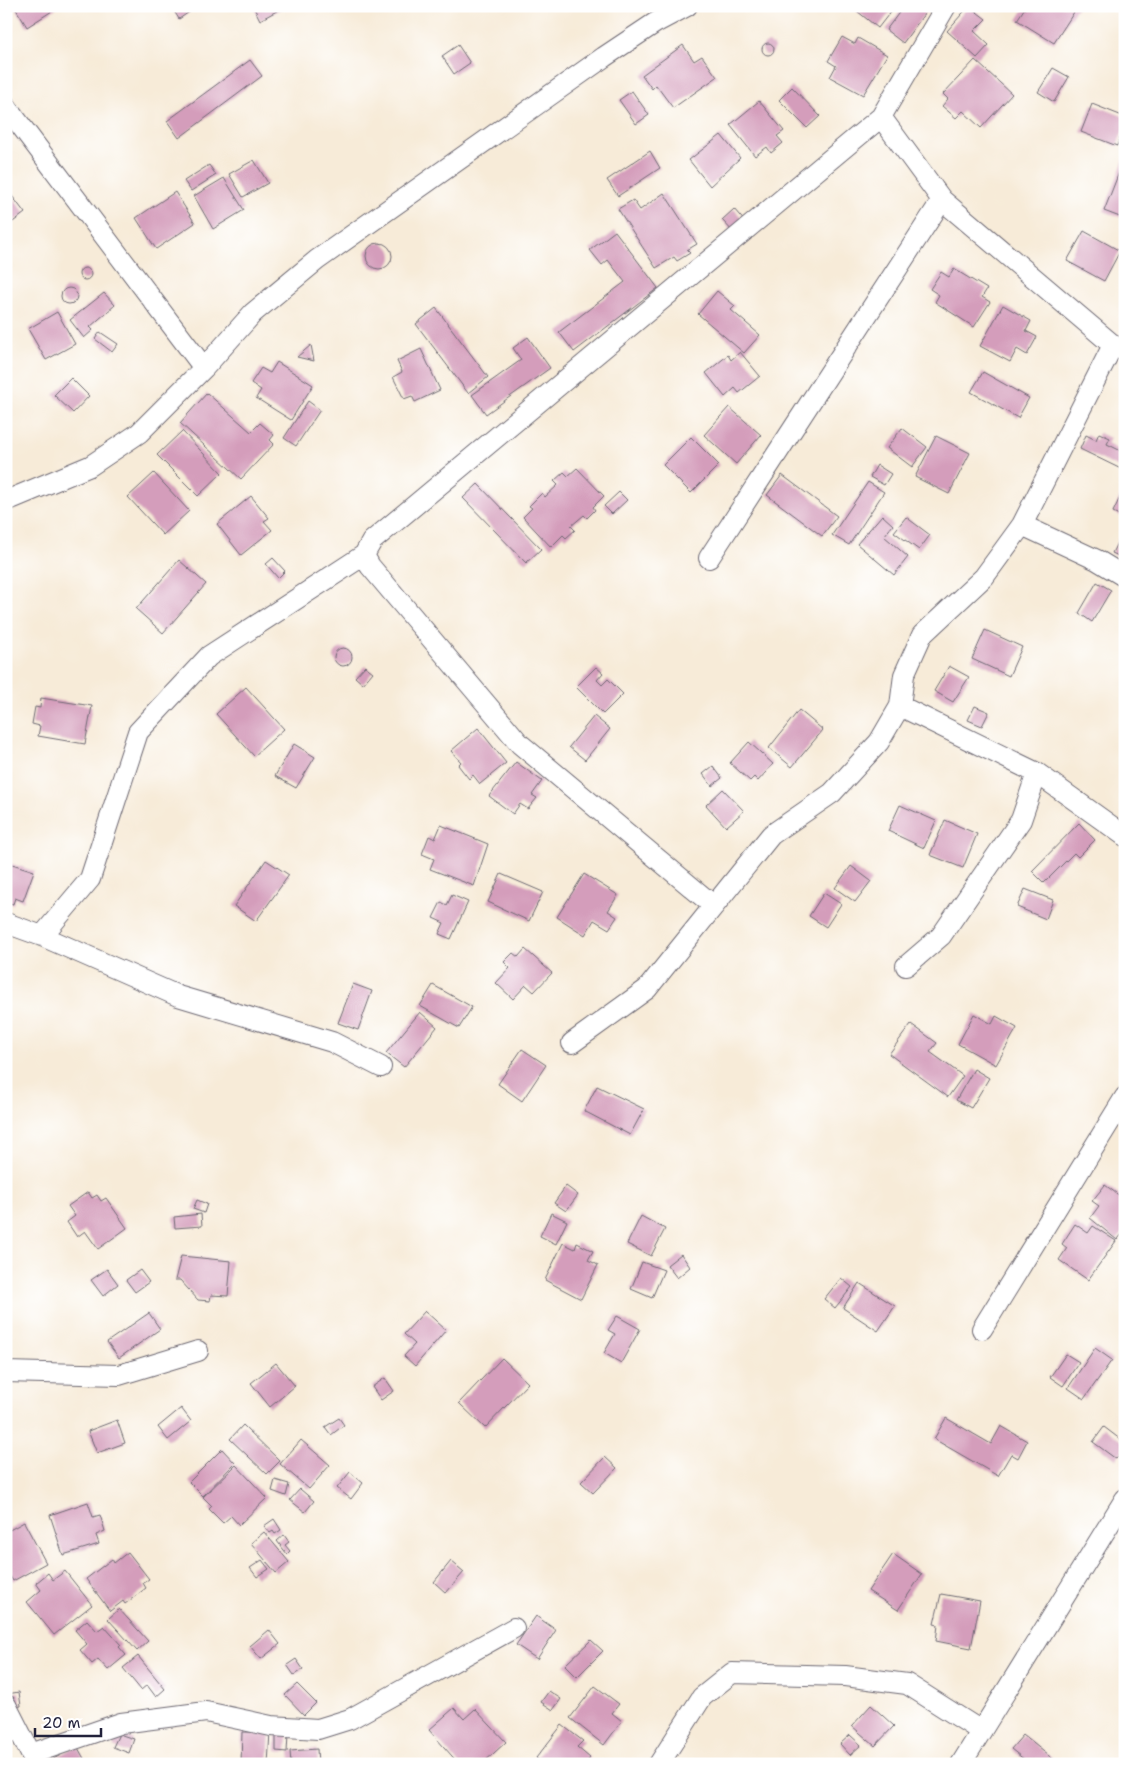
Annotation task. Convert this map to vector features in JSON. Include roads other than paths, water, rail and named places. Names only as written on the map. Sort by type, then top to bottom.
[{"type":"street","points":[[7,500],[90,466],[139,434],[204,368],[253,313],[317,260],[604,57],[655,23],[687,6]]},
{"type":"street","points":[[42,936],[90,879],[138,732],[209,656],[364,555],[379,535],[881,117],[946,6]]},
{"type":"street","points":[[6,106],[204,368]]},
{"type":"street","points":[[572,1043],[647,989],[771,835],[832,792],[879,742],[900,706],[904,675],[922,635],[984,577],[1022,525],[1121,348],[942,200],[881,117]]},
{"type":"street","points":[[709,558],[942,200]]},
{"type":"street","points":[[1022,525],[1097,560],[1125,576]]},
{"type":"street","points":[[364,555],[370,566],[520,744],[714,906]]},
{"type":"street","points":[[900,706],[1037,773],[1125,836]]},
{"type":"street","points":[[906,966],[941,936],[1021,820],[1037,773]]},
{"type":"street","points":[[6,923],[42,936],[178,996],[332,1042],[381,1067]]},
{"type":"street","points":[[982,1329],[1125,1097]]},
{"type":"street","points":[[6,1372],[119,1375],[198,1352]]},
{"type":"street","points":[[961,1764],[1125,1499]]},
{"type":"street","points":[[6,1705],[34,1759],[120,1723],[206,1712],[271,1726],[318,1729],[350,1718],[514,1628]]},
{"type":"street","points":[[659,1764],[702,1697],[732,1673],[845,1676],[907,1684],[981,1731]]}]
